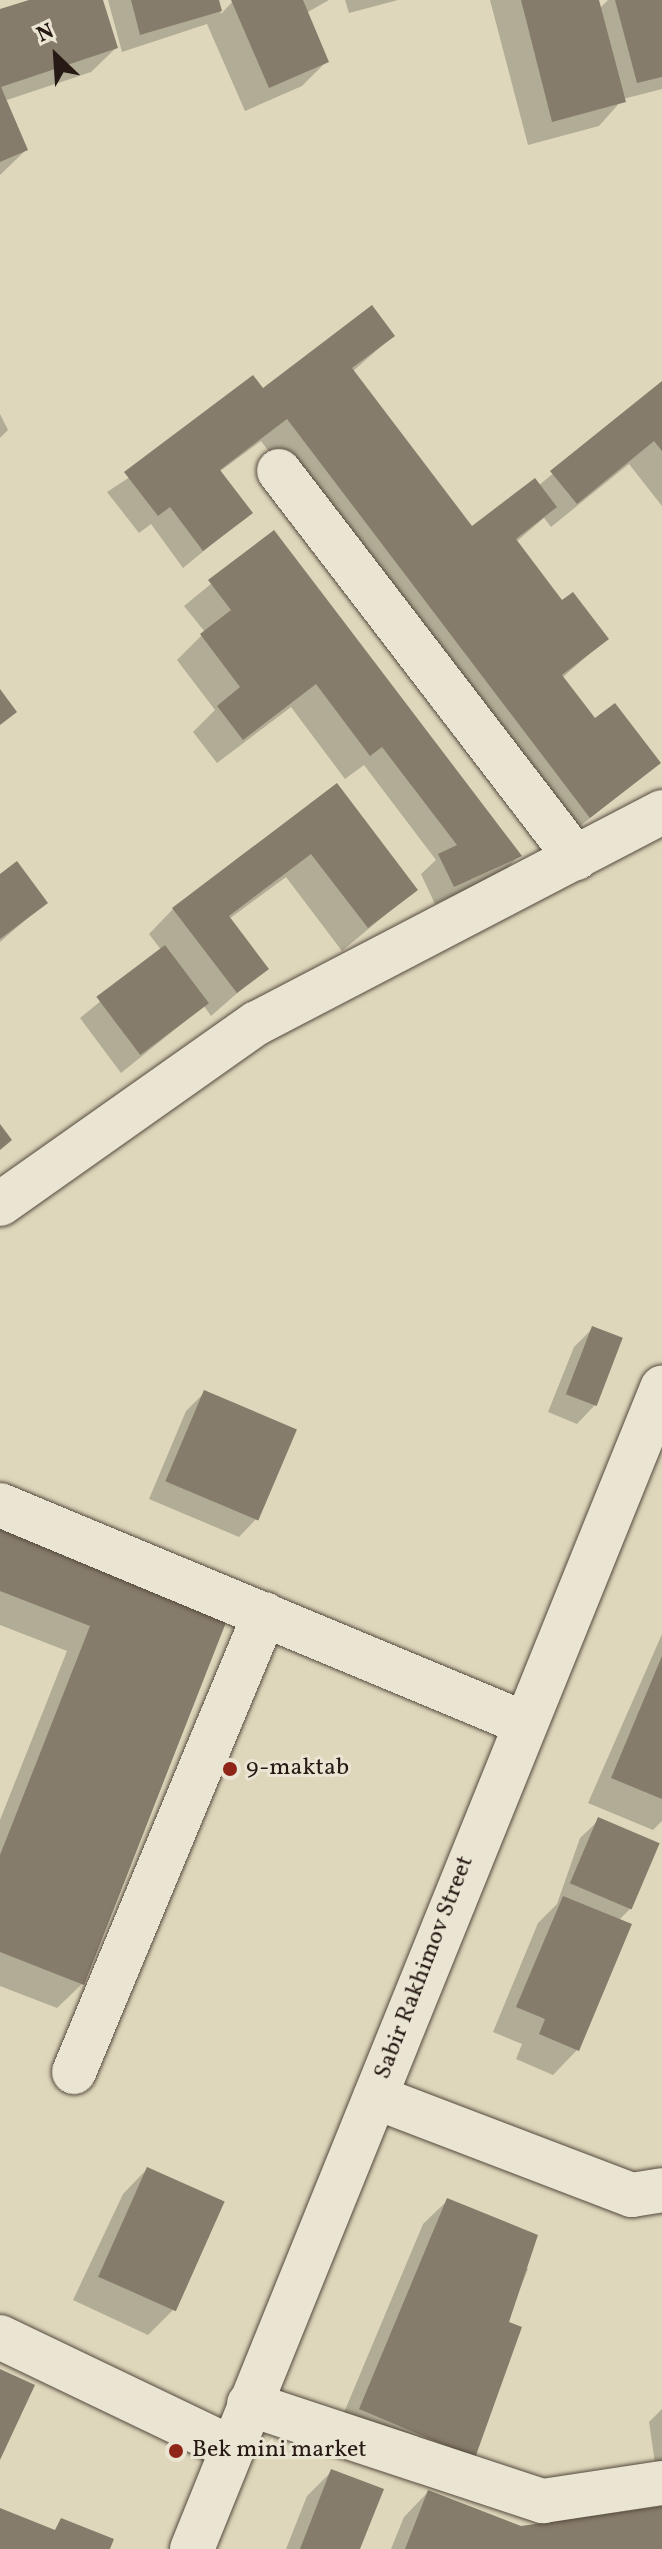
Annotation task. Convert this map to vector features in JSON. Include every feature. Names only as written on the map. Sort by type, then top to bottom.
[{"type":"street","points":[[279,471],[576,858]]},
{"type":"street","points":[[0,1204],[257,1023],[662,812]]},
{"type":"street","name":"Sabir Rakhimov Street","points":[[192,2549],[375,2097],[521,1722],[662,1388]]},
{"type":"street","points":[[0,1505],[521,1722]]},
{"type":"street","points":[[74,2072],[265,1614]]},
{"type":"street","points":[[375,2097],[632,2195],[662,2190]]},
{"type":"street","points":[[0,2337],[232,2448]]},
{"type":"street","points":[[249,2404],[543,2501],[662,2483]]},
{"type":"building","points":[[29,0],[103,0],[118,48],[1,87],[28,150],[0,162],[0,9]]},
{"type":"building","points":[[131,0],[219,0],[222,11],[140,35]]},
{"type":"building","points":[[231,0],[303,0],[329,62],[269,88]]},
{"type":"building","points":[[521,0],[599,0],[626,102],[552,122]]},
{"type":"building","points":[[615,0],[662,0],[662,77],[637,83]]},
{"type":"building","points":[[372,305],[395,336],[352,368],[472,526],[535,478],[557,507],[516,539],[562,600],[573,592],[609,639],[562,675],[595,718],[615,703],[661,763],[590,818],[287,419],[220,470],[253,513],[203,551],[170,507],[158,516],[124,472],[253,375],[263,388]]},
{"type":"building","points":[[662,381],[662,451],[654,441],[577,504],[550,471]]},
{"type":"building","points":[[274,530],[522,856],[454,887],[438,854],[457,845],[382,747],[370,756],[316,684],[243,740],[217,706],[240,687],[200,634],[231,610],[208,580]]},
{"type":"building","points":[[0,689],[17,712],[0,725]]},
{"type":"building","points":[[337,783],[418,890],[368,928],[311,854],[229,916],[269,969],[237,993],[172,908]]},
{"type":"building","points":[[17,861],[48,903],[0,939],[0,874]]},
{"type":"building","points":[[165,945],[209,1003],[140,1055],[96,997]]},
{"type":"building","points":[[0,1124],[12,1140],[0,1150]]},
{"type":"building","points":[[592,1326],[623,1338],[597,1406],[566,1394]]},
{"type":"building","points":[[204,1390],[297,1429],[258,1521],[165,1481]]},
{"type":"building","points":[[0,1510],[234,1602],[84,1985],[0,1952],[0,1855],[90,1626],[0,1591]]},
{"type":"building","points":[[662,1656],[662,1799],[611,1778]]},
{"type":"building","points":[[598,1817],[660,1843],[632,1909],[570,1883]]},
{"type":"building","points":[[563,1896],[632,1924],[579,2051],[539,2034],[545,2019],[516,2007]]},
{"type":"building","points":[[147,2167],[225,2202],[176,2311],[98,2277]]},
{"type":"building","points":[[447,2198],[538,2235],[509,2322],[522,2327],[475,2458],[359,2409]]},
{"type":"building","points":[[0,2369],[35,2385],[0,2460]]},
{"type":"building","points":[[331,2469],[384,2489],[360,2549],[300,2549]]},
{"type":"building","points":[[428,2490],[521,2526],[662,2506],[662,2549],[405,2549]]},
{"type":"building","points":[[0,2508],[55,2530],[61,2518],[114,2539],[110,2549],[0,2549]]},
{"type":"place","name":"9-maktab","points":[[230,1769]]},
{"type":"place","name":"Bek mini market","points":[[176,2451]]}]
